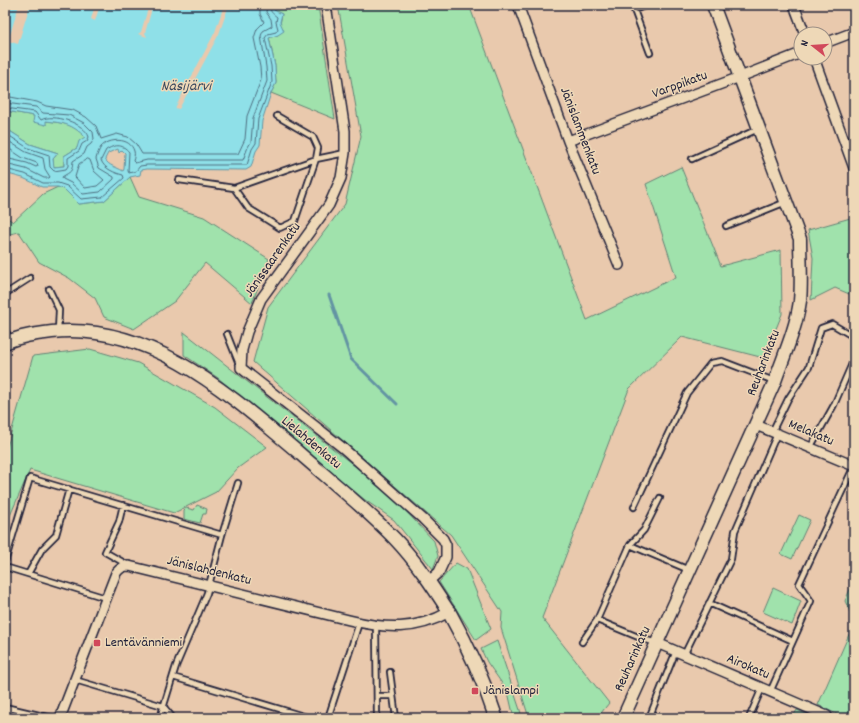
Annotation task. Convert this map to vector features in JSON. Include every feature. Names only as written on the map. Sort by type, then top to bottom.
[{"type":"main road","name":"Lielahdenkatu","points":[[449,612],[470,651],[485,686],[496,718]]},
{"type":"street","name":"Jänissaarenkatu","points":[[241,368],[242,350],[246,332],[261,299],[329,205],[341,178],[345,153],[345,131],[326,5]]},
{"type":"street","name":"Jänislammenkatu","points":[[518,5],[568,141],[619,265]]},
{"type":"street","name":"Reuharinkatu","points":[[623,718],[775,381],[795,324],[800,302],[800,239],[713,5]]},
{"type":"street","points":[[794,5],[802,26]]},
{"type":"street","points":[[833,40],[854,32]]},
{"type":"street","name":"Varppikatu","points":[[568,141],[793,56]]},
{"type":"street","points":[[817,66],[854,168]]},
{"type":"street","name":"Lielahdenkatu","points":[[7,338],[58,332],[77,331],[99,333],[119,337],[140,344],[182,364],[212,383],[265,425],[372,516],[396,540],[429,581],[449,612]]},
{"type":"street","points":[[241,368],[343,448],[423,519],[443,539],[446,545],[446,557],[439,572],[429,581]]},
{"type":"street","name":"Melakatu","points":[[756,425],[854,466]]},
{"type":"street","points":[[60,718],[116,573],[119,568],[129,566]]},
{"type":"street","name":"Jänislahdenkatu","points":[[129,566],[376,626],[420,625],[449,612]]},
{"type":"street","name":"Airokatu","points":[[657,643],[828,717]]},
{"type":"lane","points":[[647,5],[634,10],[650,53]]},
{"type":"lane","points":[[234,188],[248,208],[280,228],[295,221],[316,159],[318,148],[313,137],[277,116]]},
{"type":"lane","points":[[692,159],[759,128]]},
{"type":"lane","points":[[179,180],[234,188],[316,159],[345,153]]},
{"type":"lane","points":[[726,226],[786,202]]},
{"type":"lane","points":[[5,294],[30,278]]},
{"type":"lane","points":[[49,289],[59,310],[58,332]]},
{"type":"lane","points":[[649,718],[680,653],[709,603],[731,559],[735,531],[788,399],[809,367],[821,328],[832,324],[854,337]]},
{"type":"lane","points":[[227,334],[241,368]]},
{"type":"lane","points":[[810,448],[834,405],[854,359]]},
{"type":"lane","points":[[634,507],[687,393],[711,363],[722,361],[775,381]]},
{"type":"lane","points":[[749,718],[793,641],[811,601],[799,584],[854,466]]},
{"type":"lane","points":[[5,562],[30,478],[222,535]]},
{"type":"lane","points":[[160,718],[181,653],[209,586],[222,535],[238,483]]},
{"type":"lane","points":[[28,574],[42,549],[56,535],[69,489]]},
{"type":"lane","points":[[582,642],[597,620],[630,545],[644,530],[660,498]]},
{"type":"lane","points":[[123,505],[119,522],[105,552],[129,566]]},
{"type":"lane","points":[[630,545],[689,570]]},
{"type":"lane","points":[[5,567],[106,598]]},
{"type":"lane","points":[[709,603],[793,641]]},
{"type":"lane","points":[[597,620],[643,640],[657,643]]},
{"type":"lane","points":[[328,718],[360,623]]},
{"type":"lane","points":[[376,626],[378,718]]},
{"type":"lane","points":[[390,672],[396,718]]},
{"type":"lane","points":[[173,677],[310,718]]},
{"type":"lane","points":[[75,680],[164,706],[174,718]]},
{"type":"lane","points":[[377,696],[393,696]]},
{"type":"lane","points":[[5,707],[52,718]]},
{"type":"lane","points":[[7,718],[10,709]]},
{"type":"green space","points":[[281,5],[318,5],[335,119],[271,93],[276,83],[275,66],[269,37],[278,35],[282,14],[273,10]]},
{"type":"green space","points":[[338,5],[469,5],[587,320],[676,277],[646,184],[681,167],[721,266],[781,250],[782,314],[764,358],[682,337],[629,389],[542,618],[609,703],[597,718],[529,718],[501,628],[502,612],[451,535],[253,362],[268,307],[345,204],[361,136]]},
{"type":"green space","points":[[6,111],[35,116],[46,125],[45,121],[67,124],[86,137],[77,148],[64,156],[64,166],[53,167],[53,159],[58,153],[30,144],[5,128]]},
{"type":"green space","points":[[130,177],[139,197],[204,217],[269,259],[252,303],[205,263],[175,301],[134,329],[104,317],[95,298],[69,278],[39,262],[19,232],[5,235],[5,216],[13,222],[43,194],[58,187],[65,190],[79,204],[104,201]]},
{"type":"green space","points":[[854,217],[854,296],[835,288],[811,300],[813,258],[808,230]]},
{"type":"green space","points":[[184,332],[360,470],[400,505],[434,541],[438,556],[433,569],[394,520],[365,500],[218,378],[184,355]]},
{"type":"green space","points":[[90,349],[138,363],[215,407],[267,447],[238,468],[216,492],[174,513],[30,470],[5,527],[5,454],[33,356]]},
{"type":"green space","points":[[197,505],[207,509],[206,514],[203,514],[200,523],[184,519],[184,510],[186,508],[194,510]]},
{"type":"green space","points":[[799,515],[810,520],[792,559],[781,554]]},
{"type":"green space","points":[[456,563],[467,569],[491,629],[476,640],[439,582]]},
{"type":"green space","points":[[854,580],[854,621],[845,601]]},
{"type":"green space","points":[[773,588],[801,601],[792,625],[763,612]]},
{"type":"green space","points":[[854,623],[854,712],[845,718],[818,705]]},
{"type":"green space","points":[[497,641],[522,718],[514,718],[508,692],[487,662],[481,649]]},
{"type":"green space","points":[[797,710],[813,717],[813,718],[792,718]]},
{"type":"water","name":"Näsijärvi","points":[[5,5],[281,5],[274,10],[282,14],[280,22],[284,31],[269,38],[275,66],[276,83],[271,93],[262,121],[260,145],[256,151],[251,167],[246,170],[141,170],[140,175],[130,177],[104,201],[79,204],[65,190],[58,187],[42,187],[23,178],[5,172],[5,128],[30,144],[58,153],[53,159],[54,167],[64,166],[64,156],[77,148],[79,141],[85,137],[76,129],[63,124],[46,121],[46,125],[33,122],[34,116],[7,111],[5,114]],"holes":[[[118,149],[119,153],[122,150],[125,153],[123,171],[110,165],[105,159],[108,153]]]},
{"type":"pier","points":[[19,5],[30,5],[18,44],[8,41]]},
{"type":"pier","points":[[95,5],[100,5],[95,21],[91,19]]},
{"type":"pier","points":[[149,5],[153,5],[145,33],[147,37],[138,34],[141,32]]},
{"type":"pier","points":[[224,5],[229,5],[219,34],[179,109],[175,108],[215,32]]},
{"type":"waterway","points":[[329,295],[351,359],[397,404]]},
{"type":"place","name":"Lentävänniemi","points":[[97,643]]},
{"type":"place","name":"Jänislampi","points":[[475,691]]}]
